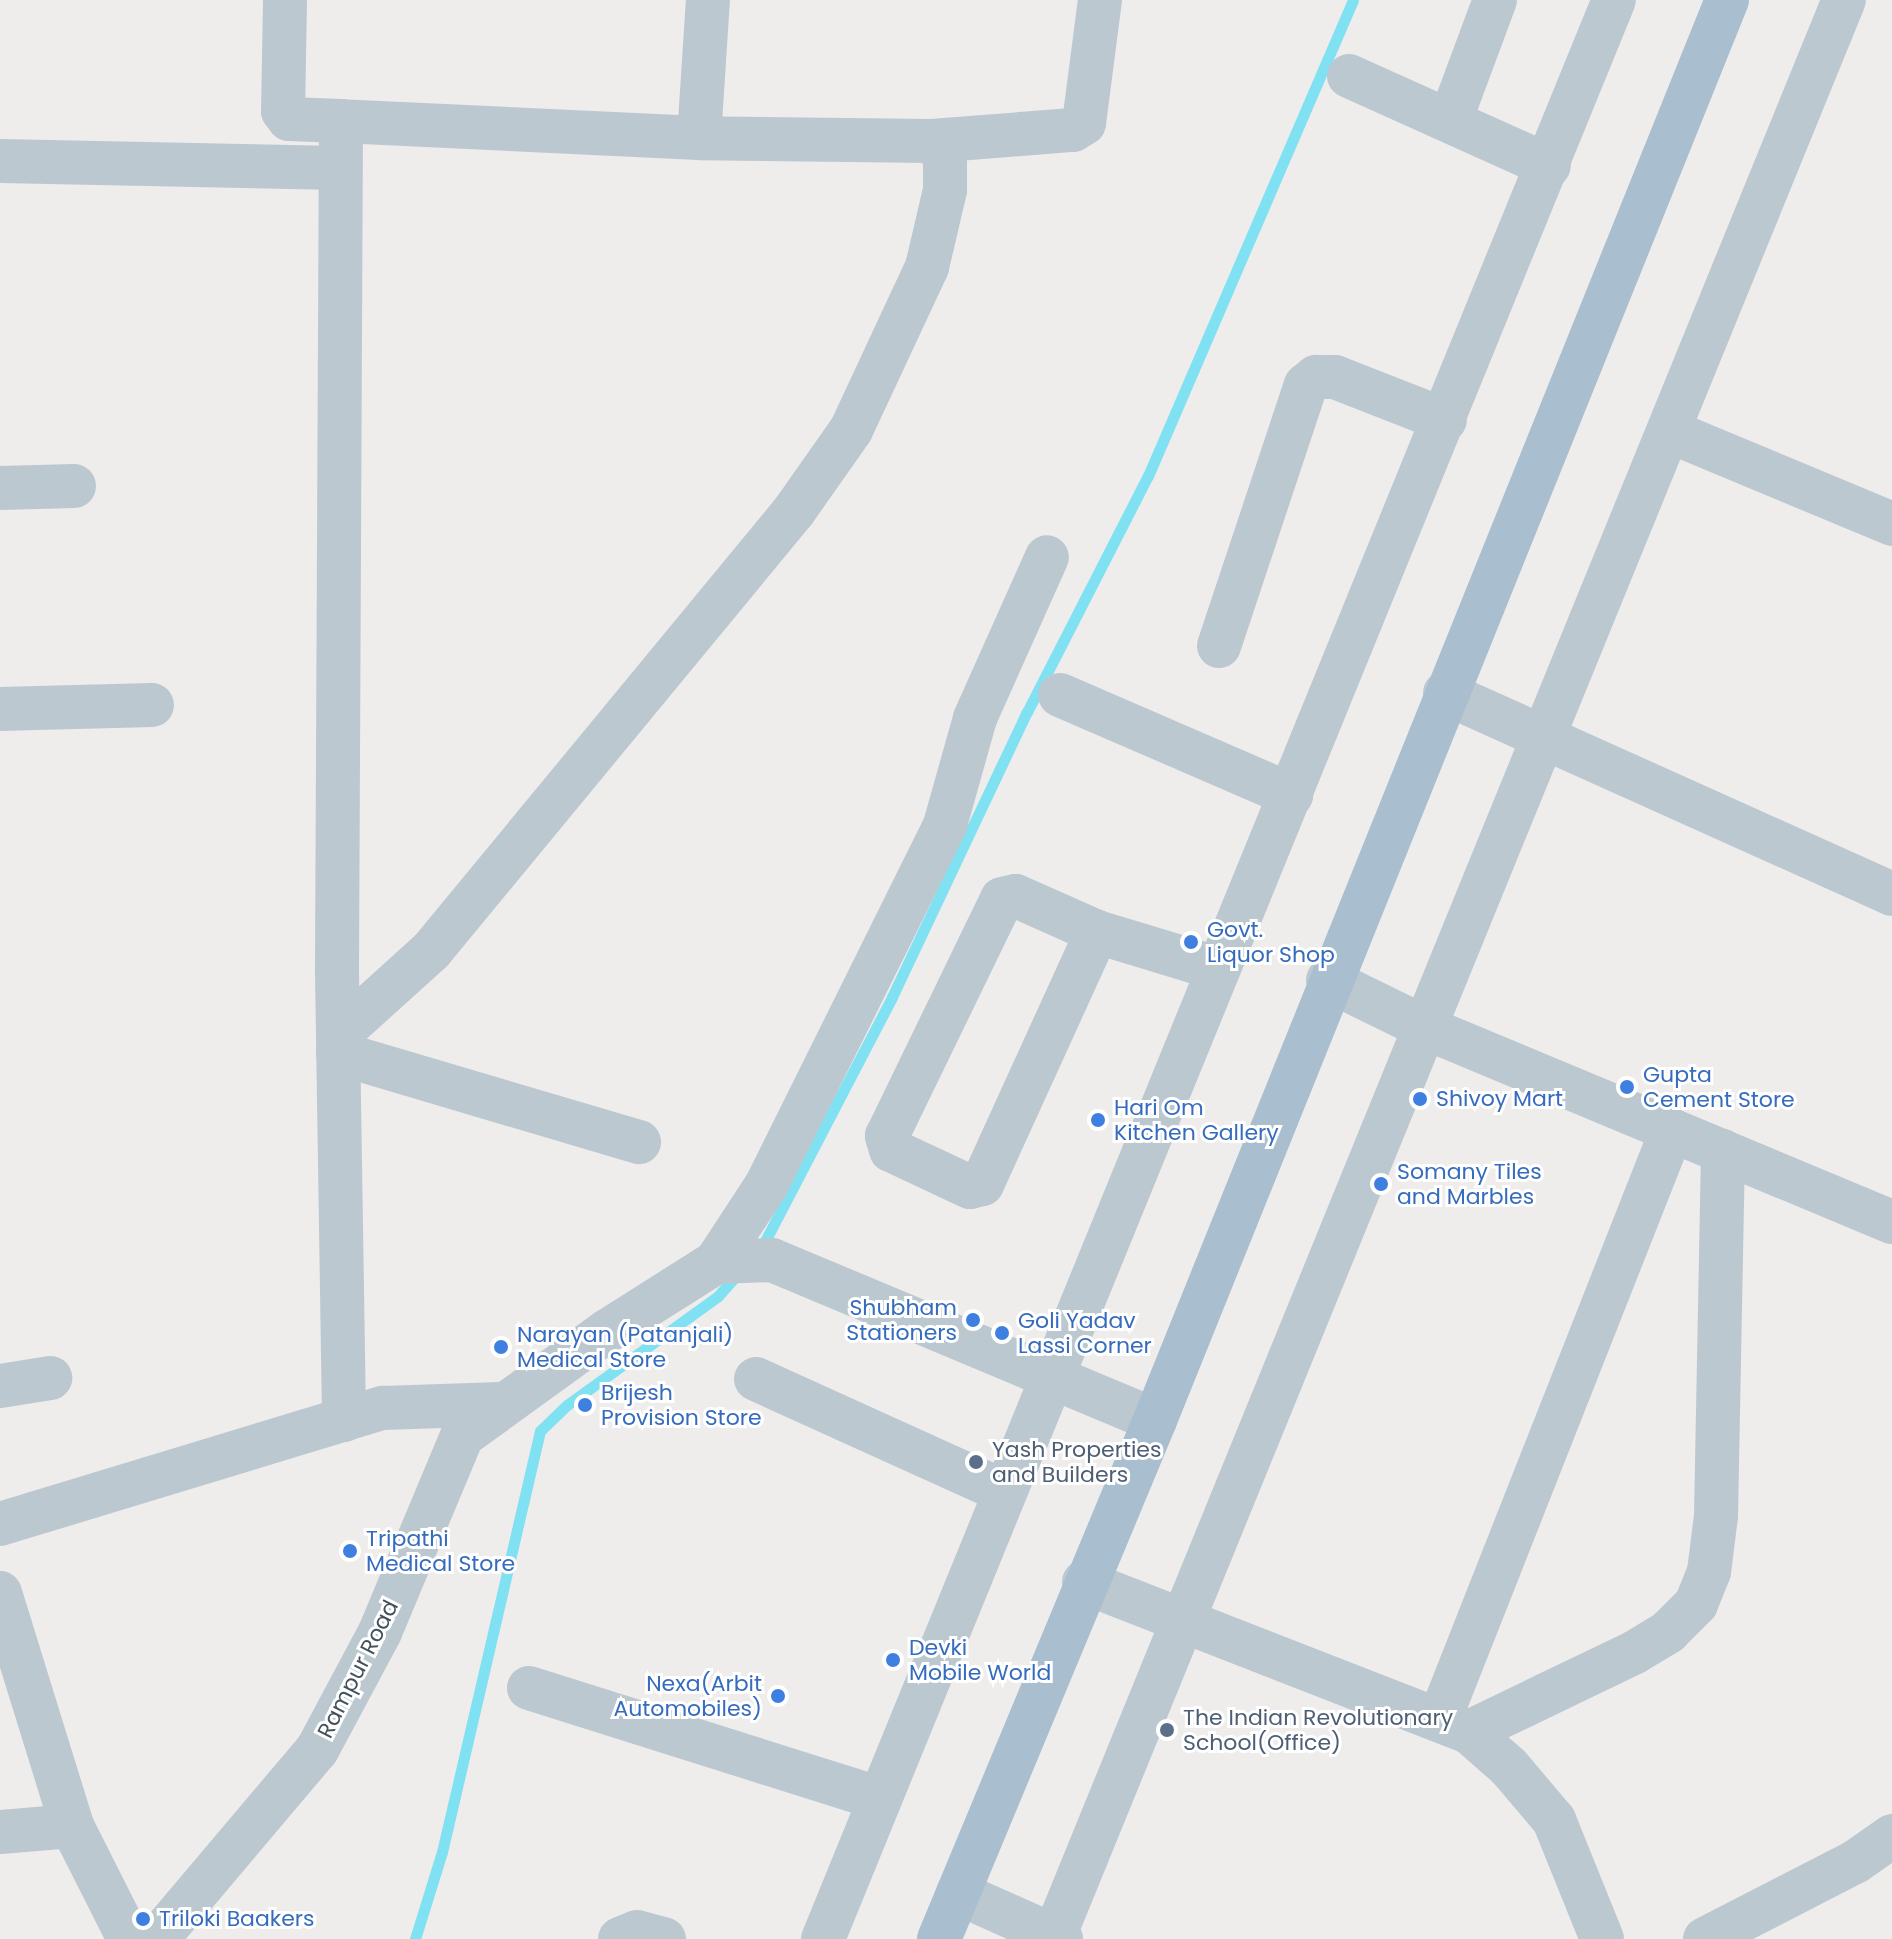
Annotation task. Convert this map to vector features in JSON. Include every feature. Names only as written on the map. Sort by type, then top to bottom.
[{"type":"main road","points":[[939,1939],[1084,1582],[1155,1420],[1328,980],[1727,0]]},
{"type":"street","points":[[285,0],[283,111],[289,119],[699,138],[932,141],[1073,130],[1084,123],[1100,0]]},
{"type":"street","points":[[699,138],[708,0]]},
{"type":"street","points":[[1450,121],[1495,0]]},
{"type":"street","points":[[823,1939],[877,1798],[1445,420],[1614,0]]},
{"type":"street","points":[[958,1893],[1056,1938],[1844,0]]},
{"type":"street","points":[[1349,76],[1549,166]]},
{"type":"street","points":[[341,121],[338,168],[338,1044],[344,1420]]},
{"type":"street","points":[[338,1044],[431,951],[518,851],[794,511],[851,430],[927,267],[945,190],[945,156],[932,141]]},
{"type":"street","points":[[0,161],[338,168]]},
{"type":"street","points":[[1219,646],[1306,385],[1316,377],[1335,377],[1445,420]]},
{"type":"street","points":[[1669,431],[1892,524]]},
{"type":"street","points":[[0,488],[74,486]]},
{"type":"street","points":[[1047,557],[975,718],[945,825],[767,1184],[739,1260],[1052,1377],[1155,1420]]},
{"type":"street","points":[[1445,693],[1543,740],[1892,894]]},
{"type":"street","points":[[1060,695],[1291,795]]},
{"type":"street","points":[[0,709],[152,705]]},
{"type":"street","points":[[1097,932],[982,1184],[970,1187],[891,1150],[887,1136],[996,905],[1016,896],[1097,932],[1219,969]]},
{"type":"street","points":[[1328,980],[1426,1028],[1892,1222]]},
{"type":"street","points":[[338,1044],[639,1142]]},
{"type":"street","points":[[1454,1725],[1672,1130]]},
{"type":"street","points":[[1454,1725],[1635,1652],[1668,1632],[1696,1604],[1709,1572],[1716,1516],[1723,1151]]},
{"type":"street","name":"Rampur Road","points":[[157,1939],[317,1750],[380,1632],[462,1436],[501,1404],[739,1260]]},
{"type":"street","points":[[0,1386],[50,1378]]},
{"type":"street","points":[[756,1379],[1005,1492]]},
{"type":"street","points":[[0,1524],[383,1408],[501,1404]]},
{"type":"street","points":[[1084,1582],[1182,1623],[1454,1725],[1509,1767],[1554,1820],[1602,1939]]},
{"type":"street","points":[[0,1593],[72,1826],[129,1939]]},
{"type":"street","points":[[529,1688],[877,1798]]},
{"type":"street","points":[[0,1832],[72,1826]]},
{"type":"street","points":[[1705,1939],[1855,1862],[1892,1836]]},
{"type":"street","points":[[620,1939],[637,1932],[664,1939]]},
{"type":"waterway","points":[[762,1247],[892,997],[1027,712],[1148,476],[1353,0]]},
{"type":"waterway","points":[[415,1939],[442,1852],[540,1431],[567,1405],[718,1296],[737,1275]]},
{"type":"place","name":"Govt. Liquor Shop","points":[[1191,942]]},
{"type":"place","name":"Gupta Cement Store","points":[[1627,1087]]},
{"type":"place","name":"Shivoy Mart","points":[[1420,1099]]},
{"type":"place","name":"Hari Om Kitchen Gallery","points":[[1098,1120]]},
{"type":"place","name":"Somany Tiles and Marbles","points":[[1381,1184]]},
{"type":"place","name":"Shubham Stationers","points":[[973,1320]]},
{"type":"place","name":"Goli Yadav Lassi Corner","points":[[1002,1333]]},
{"type":"place","name":"Narayan (Patanjali) Medical Store","points":[[501,1347]]},
{"type":"place","name":"Brijesh Provision Store","points":[[585,1405]]},
{"type":"place","name":"Yash Properties and Builders","points":[[976,1462]]},
{"type":"place","name":"Tripathi Medical Store","points":[[350,1551]]},
{"type":"place","name":"Devki Mobile World","points":[[893,1660]]},
{"type":"place","name":"Nexa(Arbit Automobiles)","points":[[778,1696]]},
{"type":"place","name":"The Indian Revolutionary School(Office)","points":[[1167,1730]]},
{"type":"place","name":"Triloki Baakers","points":[[143,1919]]}]
